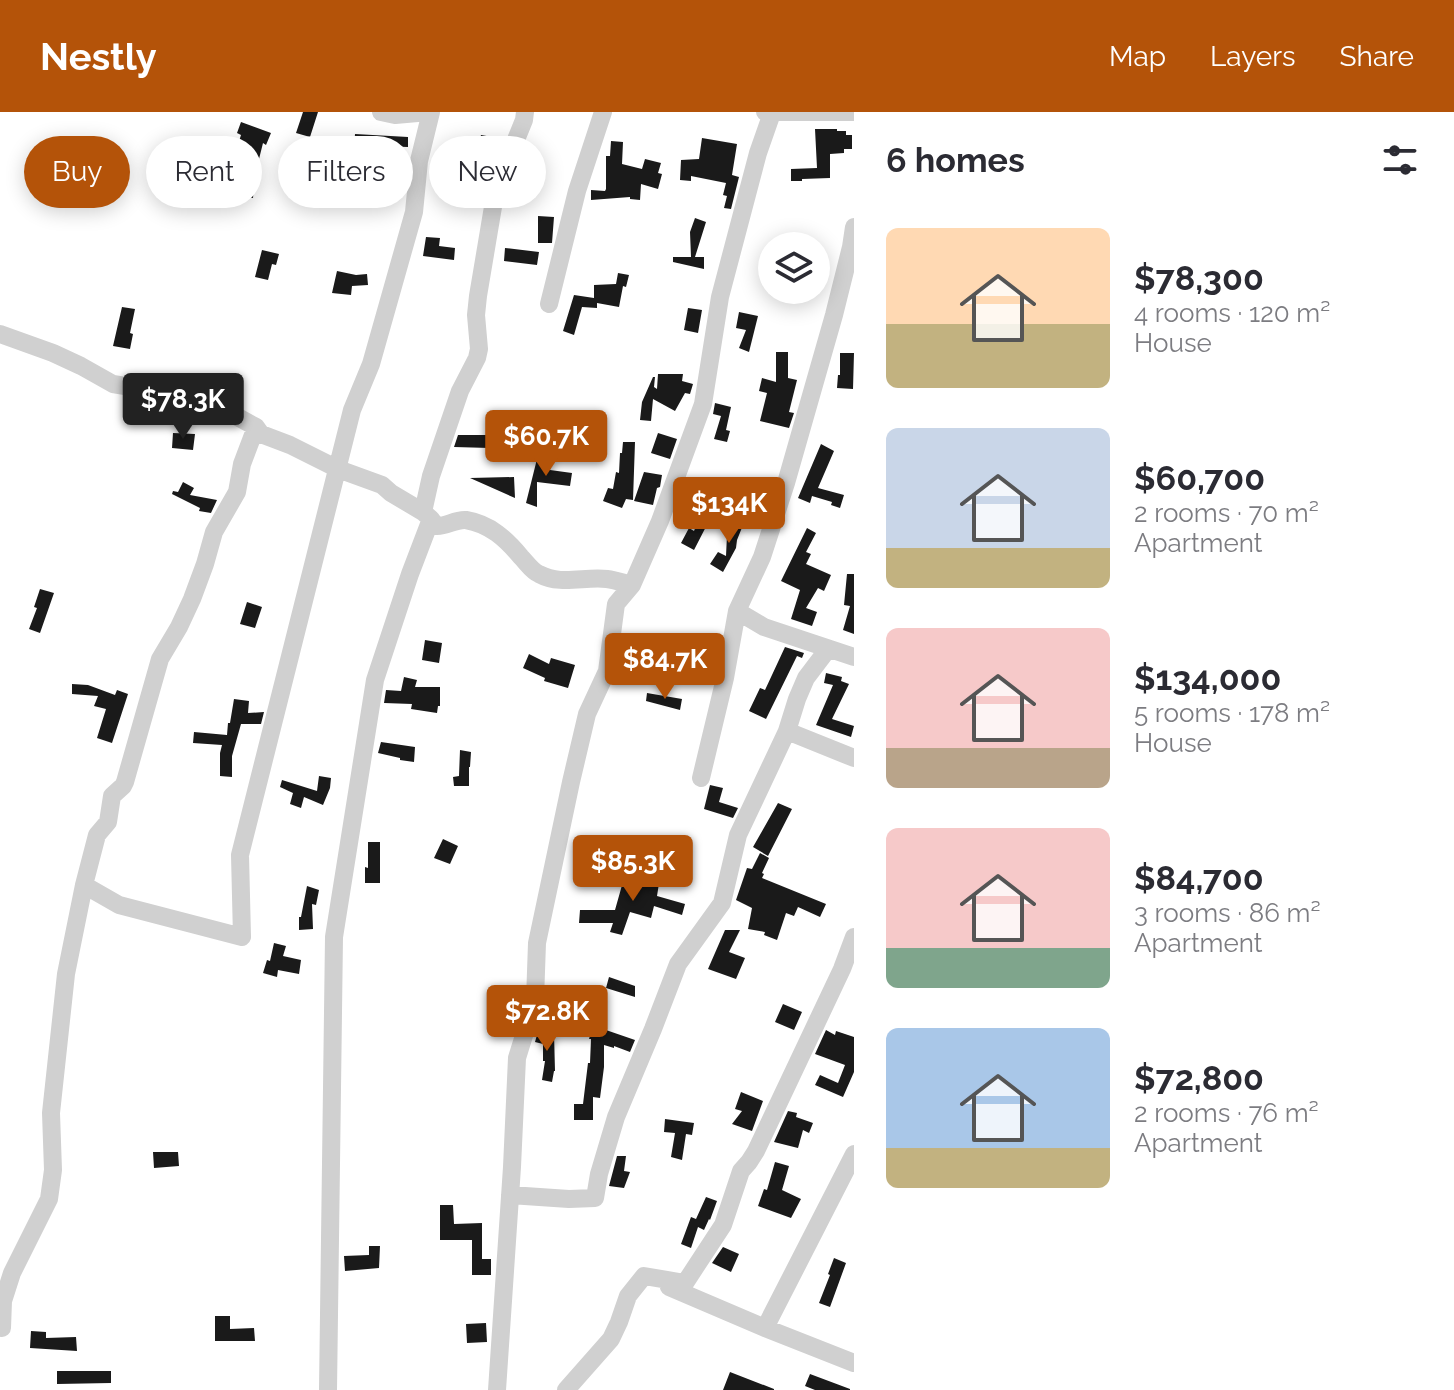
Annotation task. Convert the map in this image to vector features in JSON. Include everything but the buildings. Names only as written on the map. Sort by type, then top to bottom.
[{"type":"street","points":[[84,885],[119,905],[242,937],[240,855],[352,410],[371,364],[414,212],[419,161],[430,112],[395,115],[381,112]]},
{"type":"street","points":[[328,1390],[334,937],[375,680],[427,516],[431,476],[460,391],[477,358],[478,296],[496,189],[525,112]]},
{"type":"street","points":[[549,304],[577,191],[603,112]]},
{"type":"street","points":[[765,112],[854,112]]},
{"type":"street","points":[[497,1390],[517,1058],[535,1000],[537,943],[587,714],[607,671],[616,604],[632,585],[660,521],[703,404],[720,297],[758,153],[772,113]]},
{"type":"street","points":[[701,778],[737,611],[762,557],[786,483],[834,315],[854,227]]},
{"type":"street","points":[[0,334],[53,353],[113,384],[149,390],[169,400],[207,402],[215,409],[256,427],[261,434],[382,485],[427,516],[436,526],[464,520],[485,526],[505,538],[539,574],[577,581],[606,578],[632,585]]},
{"type":"street","points":[[2,1328],[3,1301],[12,1273],[49,1199],[53,1170],[51,1113],[66,974],[97,835],[108,822],[112,796],[125,782],[160,659],[192,599],[214,532],[237,492],[242,464],[256,427]]},
{"type":"street","points":[[737,611],[764,627],[854,657]]},
{"type":"street","points":[[510,1195],[595,1198],[616,1117],[678,964],[722,903],[738,835],[787,731],[806,678],[828,649]]},
{"type":"street","points":[[787,731],[854,758]]},
{"type":"street","points":[[644,1276],[685,1283],[723,1225],[741,1171],[756,1151],[854,937]]},
{"type":"street","points":[[765,1328],[854,1154]]},
{"type":"street","points":[[644,1276],[854,1363]]},
{"type":"street","points":[[566,1390],[611,1339],[628,1296],[644,1276]]}]
